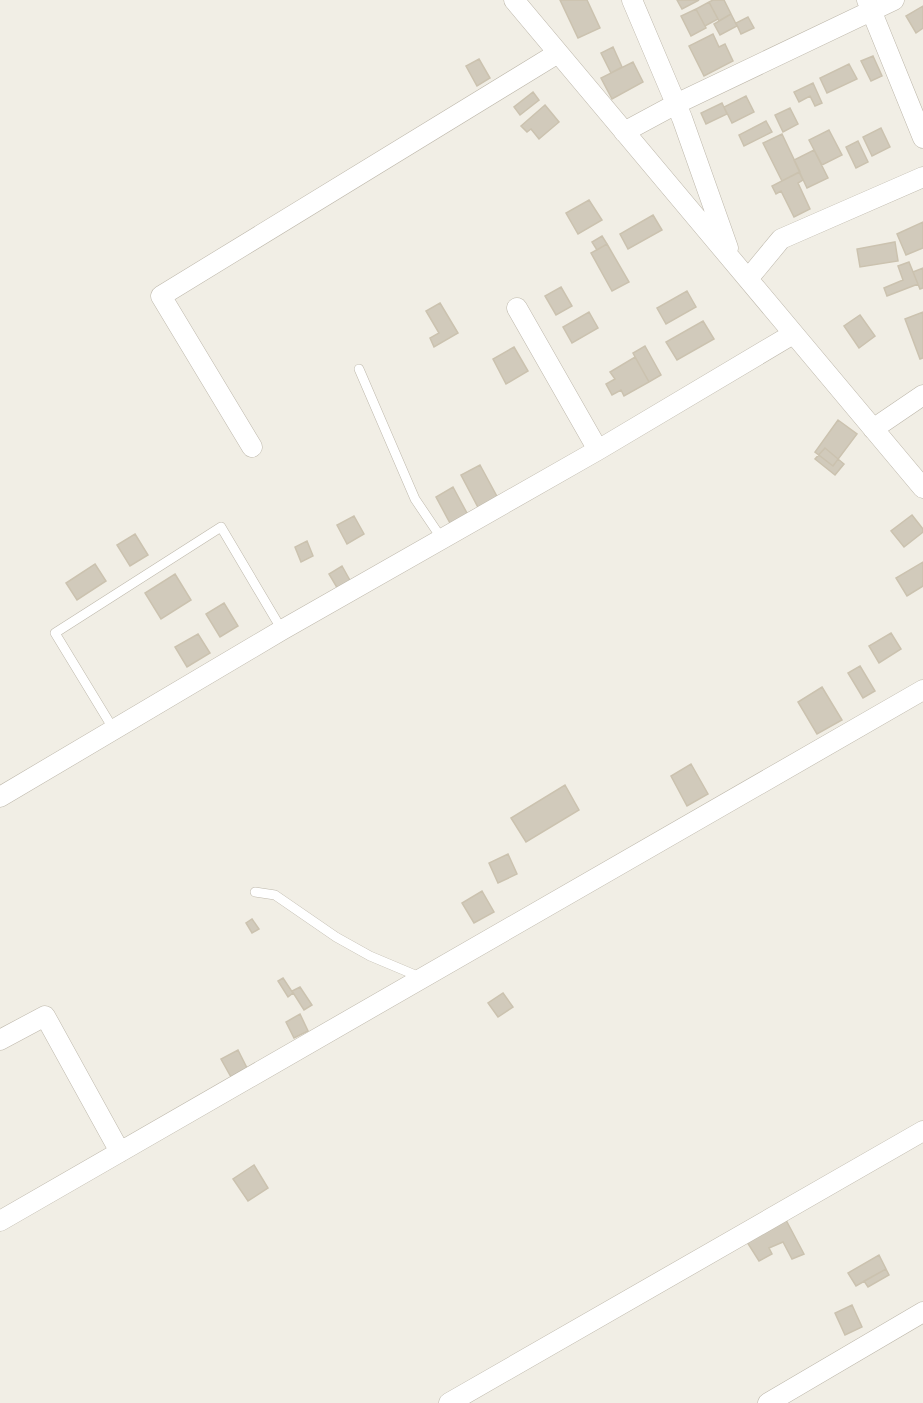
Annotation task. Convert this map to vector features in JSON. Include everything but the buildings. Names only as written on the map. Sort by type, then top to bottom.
[{"type":"street","points":[[514,0],[923,488]]},
{"type":"street","points":[[632,0],[676,104],[733,262]]},
{"type":"street","points":[[624,132],[869,5],[894,0]]},
{"type":"street","points":[[869,5],[923,138]]},
{"type":"street","points":[[252,447],[160,296],[558,53]]},
{"type":"street","points":[[748,279],[781,239],[923,177]]},
{"type":"street","points":[[517,308],[598,450]]},
{"type":"street","points":[[0,796],[794,334]]},
{"type":"street","points":[[873,429],[923,395]]},
{"type":"street","points":[[0,1221],[923,690]]},
{"type":"street","points":[[0,1040],[45,1016],[120,1152]]},
{"type":"street","points":[[449,1403],[923,1131]]},
{"type":"street","points":[[768,1403],[923,1311]]},
{"type":"lane","points":[[359,369],[415,498],[442,539]]},
{"type":"lane","points":[[114,730],[55,633],[221,527],[282,630]]},
{"type":"lane","points":[[255,892],[275,896],[336,937],[370,956],[422,978]]}]
